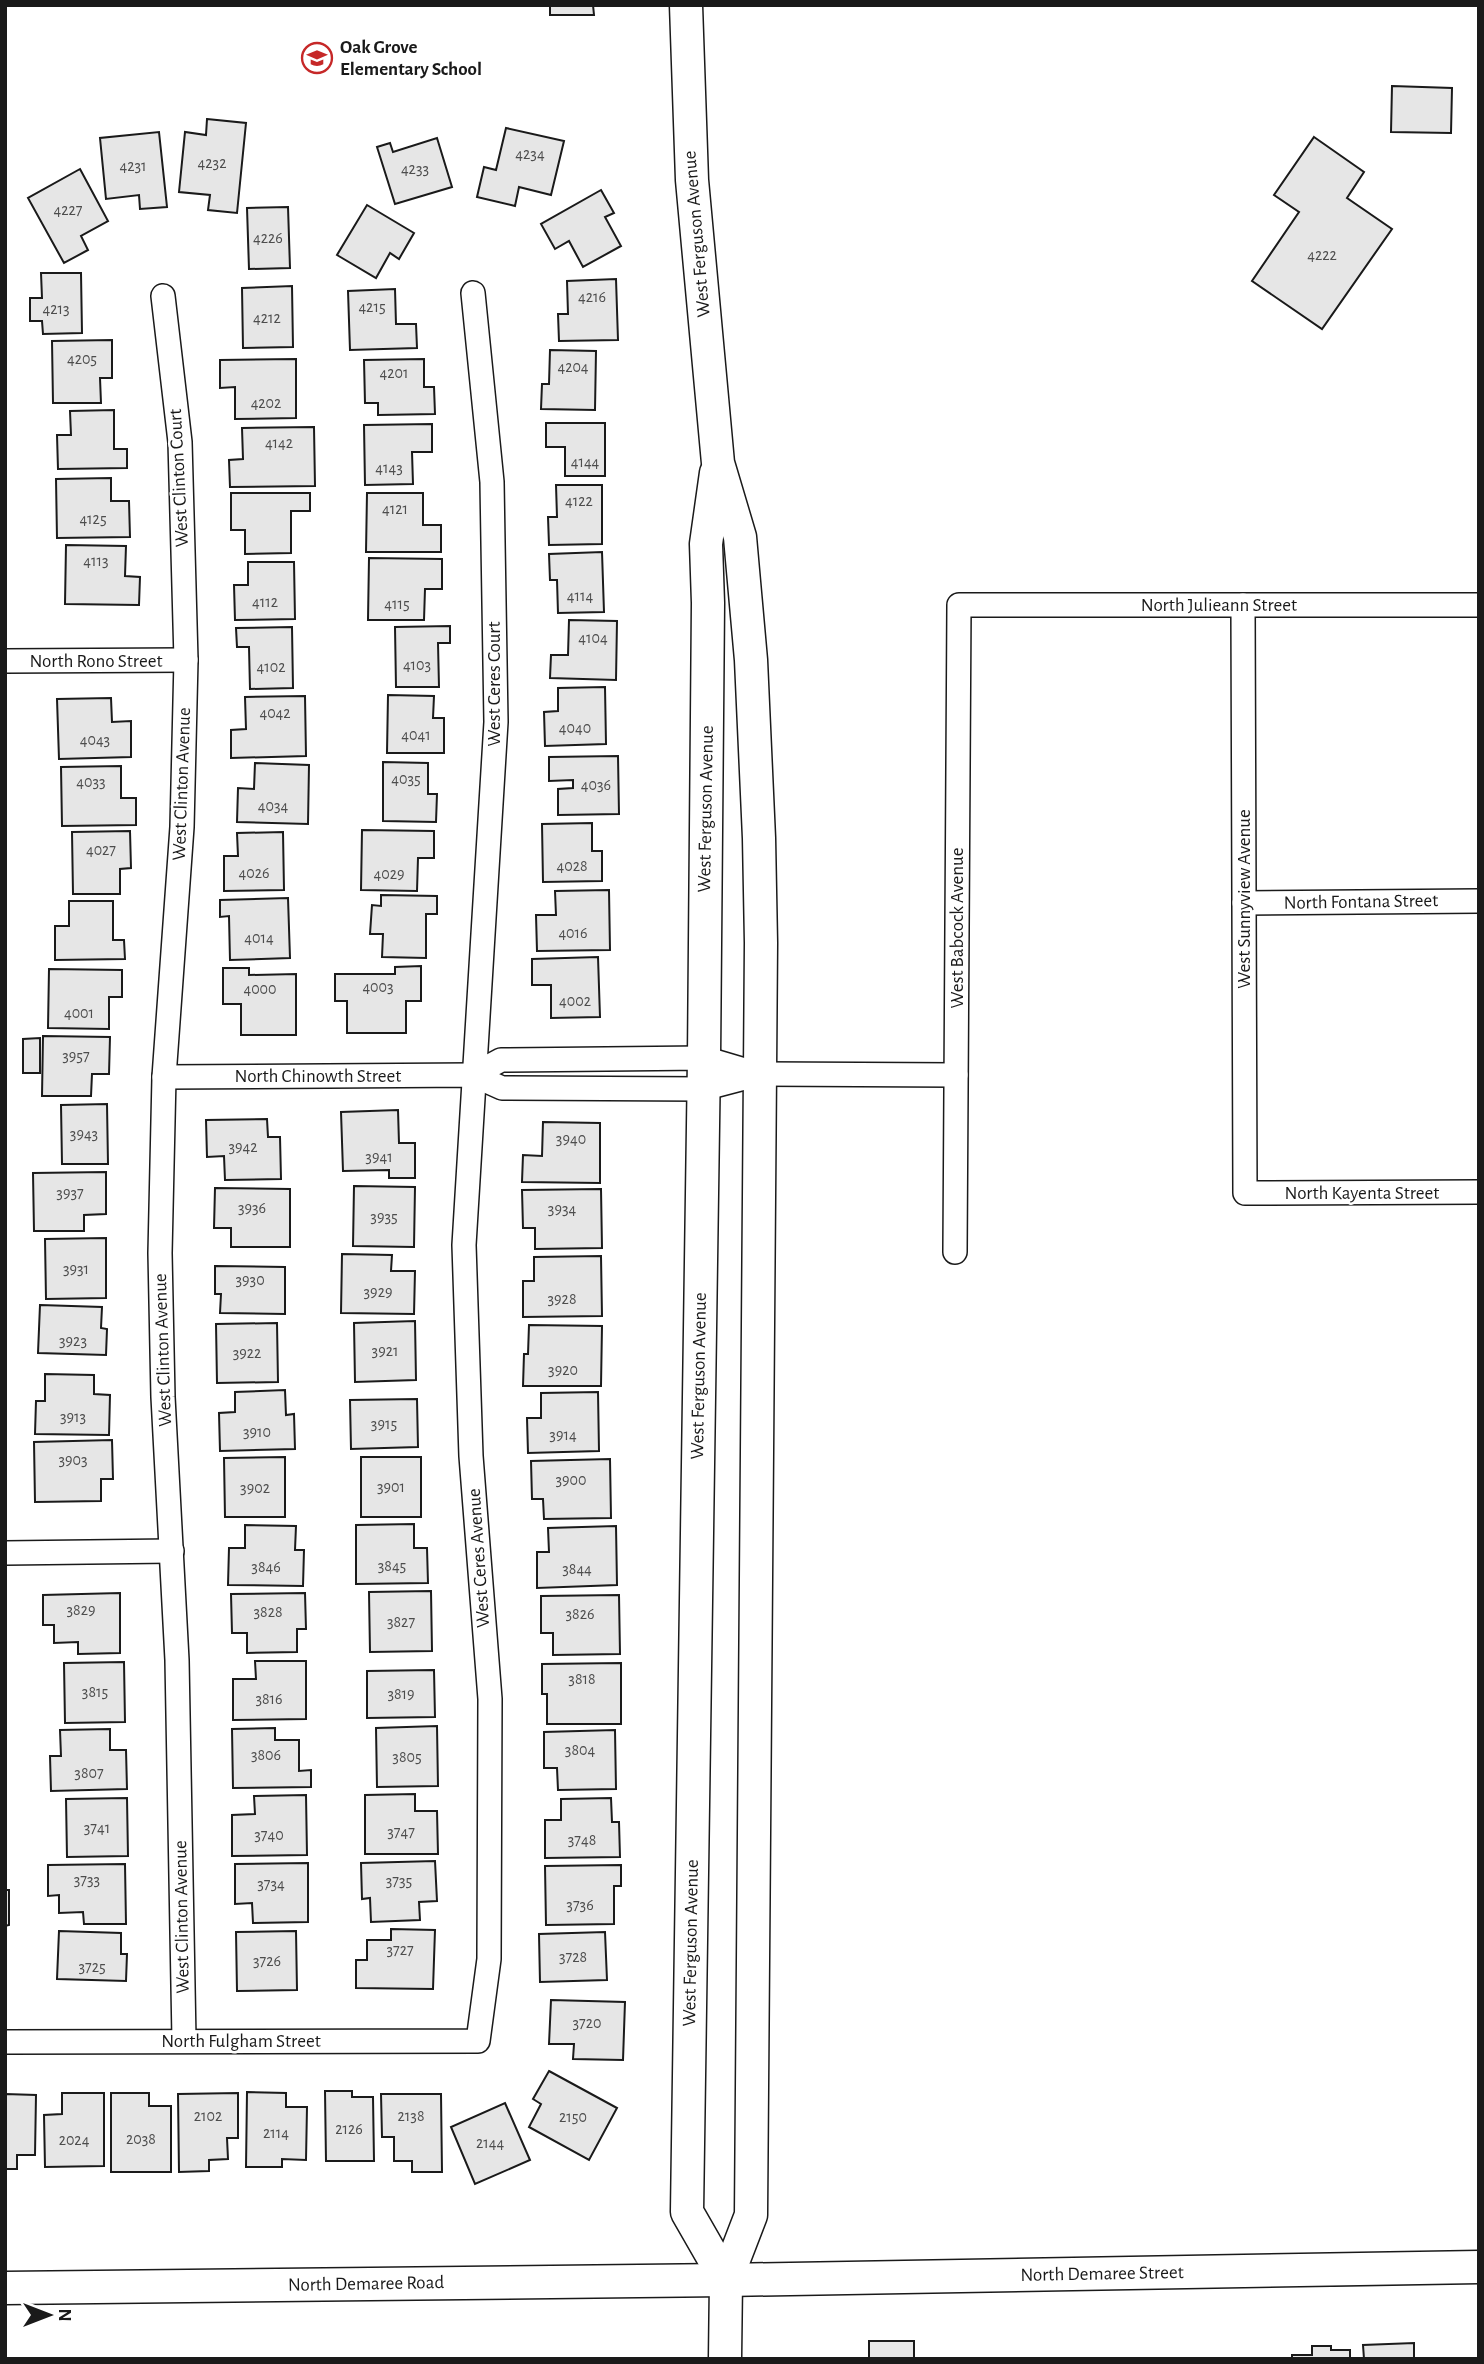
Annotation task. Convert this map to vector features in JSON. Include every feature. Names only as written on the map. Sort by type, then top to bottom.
[{"type":"street","name":"West Ferguson Avenue","points":[[686,5],[692,180],[718,463],[740,537],[752,671],[760,838],[751,2215],[726,2280],[725,2359]]},
{"type":"street","name":"West Ceres Court","points":[[473,293],[492,482],[496,722],[484,943],[473,1075]]},
{"type":"street","name":"West Clinton Court","points":[[163,296],[180,443],[186,660]]},
{"type":"street","name":"West Ferguson Avenue","points":[[718,463],[706,544],[708,603],[704,1074],[687,2212],[726,2280]]},
{"type":"street","name":"North Julieann Street","points":[[958,604],[1479,604]]},
{"type":"street","name":"West Babcock Avenue","points":[[955,1252],[958,604]]},
{"type":"street","name":"West Sunnyview Avenue","points":[[1243,604],[1245,1193]]},
{"type":"street","name":"North Rono Street","points":[[5,661],[186,660]]},
{"type":"street","name":"West Clinton Avenue","points":[[184,2040],[177,1660],[163,1397],[160,1266],[164,1077],[182,827],[186,660]]},
{"type":"street","name":"North Fontana Street","points":[[1244,903],[1479,901]]},
{"type":"street","name":"North Chinowth Street","points":[[473,1075],[501,1059],[704,1074]]},
{"type":"street","name":"North Chinowth Street","points":[[164,1077],[473,1075],[502,1088],[704,1074],[956,1075]]},
{"type":"street","name":"West Ceres Avenue","points":[[473,1075],[464,1245],[471,1456],[490,1699],[489,1959],[478,2041]]},
{"type":"street","name":"North Kayenta Street","points":[[1245,1193],[1479,1192]]},
{"type":"street","points":[[5,1553],[172,1551]]},
{"type":"street","name":"North Fulgham Street","points":[[5,2042],[478,2041]]},
{"type":"street","name":"North Demaree Street","points":[[726,2280],[1479,2267]]},
{"type":"street","name":"North Demaree Road","points":[[5,2287],[726,2280]]},
{"type":"building","points":[[550,5],[593,5],[594,15],[550,15]]},
{"type":"building","points":[[1392,86],[1452,88],[1451,133],[1391,132]]},
{"type":"building","points":[[207,119],[246,123],[237,213],[208,210],[210,195],[179,192],[185,132],[206,135]]},
{"type":"building","points":[[506,128],[564,141],[551,195],[519,187],[515,206],[477,197],[484,167],[496,170]]},
{"type":"building","points":[[159,132],[167,207],[140,209],[139,195],[106,199],[100,138]]},
{"type":"building","points":[[1314,137],[1364,172],[1347,198],[1392,229],[1322,329],[1252,281],[1299,212],[1274,195]]},
{"type":"building","points":[[437,138],[452,187],[395,204],[377,147],[390,143],[393,152]]},
{"type":"building","points":[[80,169],[108,221],[81,236],[88,250],[64,263],[28,198]]},
{"type":"building","points":[[601,190],[614,213],[605,217],[621,246],[583,267],[569,241],[555,249],[541,224]]},
{"type":"building","points":[[367,205],[414,233],[399,259],[390,253],[376,278],[337,255]]},
{"type":"building","points":[[288,207],[290,268],[249,269],[247,208]]},
{"type":"building","points":[[41,273],[81,273],[82,333],[43,334],[42,321],[30,321],[30,298],[42,298]]},
{"type":"building","points":[[616,279],[618,340],[559,341],[558,314],[568,314],[567,281]]},
{"type":"building","points":[[292,286],[293,347],[243,348],[242,288]]},
{"type":"building","points":[[395,289],[396,324],[416,324],[417,348],[350,350],[348,291]]},
{"type":"building","points":[[112,340],[112,378],[100,378],[101,403],[53,403],[52,341]]},
{"type":"building","points":[[550,350],[596,351],[595,410],[541,409],[542,384],[549,384]]},
{"type":"building","points":[[296,359],[296,418],[235,419],[235,387],[220,388],[220,360]]},
{"type":"building","points":[[424,359],[424,387],[434,387],[435,414],[378,415],[378,403],[365,403],[364,360]]},
{"type":"building","points":[[114,410],[114,449],[127,449],[127,468],[58,469],[57,435],[71,435],[70,411]]},
{"type":"building","points":[[546,423],[605,423],[605,476],[565,476],[565,447],[546,447]]},
{"type":"building","points":[[432,424],[432,452],[412,452],[413,484],[365,485],[364,425]]},
{"type":"building","points":[[314,427],[315,486],[230,487],[229,460],[243,459],[242,428]]},
{"type":"building","points":[[111,478],[111,501],[129,501],[130,537],[57,538],[56,479]]},
{"type":"building","points":[[556,485],[602,485],[602,544],[549,545],[548,517],[557,517]]},
{"type":"building","points":[[231,493],[310,493],[310,511],[291,511],[291,553],[245,554],[245,530],[231,530]]},
{"type":"building","points":[[367,493],[423,493],[423,525],[441,525],[441,552],[366,552]]},
{"type":"building","points":[[66,545],[126,546],[125,576],[140,577],[139,605],[65,604]]},
{"type":"building","points":[[602,552],[604,612],[558,613],[557,580],[550,580],[549,554]]},
{"type":"building","points":[[369,558],[442,559],[442,589],[425,589],[424,620],[368,620]]},
{"type":"building","points":[[248,562],[294,562],[295,619],[235,620],[234,585],[248,585]]},
{"type":"building","points":[[569,620],[617,621],[616,680],[550,678],[551,655],[568,655]]},
{"type":"building","points":[[450,626],[450,643],[438,643],[439,687],[396,687],[395,627]]},
{"type":"building","points":[[292,627],[293,688],[250,689],[249,647],[237,647],[236,628]]},
{"type":"building","points":[[605,687],[606,744],[545,746],[544,712],[558,711],[558,688]]},
{"type":"building","points":[[388,695],[434,696],[433,718],[444,718],[444,753],[387,753]]},
{"type":"building","points":[[305,696],[306,756],[231,758],[231,730],[246,729],[245,697]]},
{"type":"building","points":[[111,698],[112,722],[131,721],[131,757],[59,759],[57,699]]},
{"type":"building","points":[[618,756],[619,814],[558,815],[558,789],[573,788],[573,780],[549,781],[549,757]]},
{"type":"building","points":[[383,762],[428,763],[428,794],[437,794],[436,822],[383,821]]},
{"type":"building","points":[[255,763],[309,765],[308,824],[237,822],[238,788],[254,789]]},
{"type":"building","points":[[121,766],[121,798],[136,798],[136,825],[62,826],[61,767]]},
{"type":"building","points":[[592,823],[592,851],[602,851],[602,881],[543,882],[542,824]]},
{"type":"building","points":[[362,830],[434,831],[434,858],[418,858],[417,891],[361,890]]},
{"type":"building","points":[[130,831],[131,868],[120,869],[120,894],[73,894],[72,832]]},
{"type":"building","points":[[283,832],[284,890],[224,891],[224,856],[238,856],[237,833]]},
{"type":"building","points":[[609,890],[610,950],[537,951],[536,915],[556,915],[555,891]]},
{"type":"building","points":[[381,895],[437,896],[437,914],[426,914],[426,958],[382,957],[383,934],[370,934],[372,905],[381,906]]},
{"type":"building","points":[[288,898],[290,958],[230,960],[229,916],[220,917],[220,900]]},
{"type":"building","points":[[69,901],[113,901],[113,940],[124,940],[125,959],[55,960],[55,926],[69,926]]},
{"type":"building","points":[[598,957],[600,1017],[551,1018],[551,985],[532,985],[532,959]]},
{"type":"building","points":[[421,966],[421,1001],[406,1001],[406,1033],[347,1033],[347,1001],[335,1001],[335,974],[395,974],[395,967]]},
{"type":"building","points":[[223,968],[249,968],[249,975],[296,974],[296,1035],[241,1035],[241,1004],[223,1004]]},
{"type":"building","points":[[49,969],[122,970],[122,997],[109,997],[109,1029],[48,1028]]},
{"type":"building","points":[[43,1036],[110,1037],[109,1074],[92,1074],[91,1096],[42,1096]]},
{"type":"building","points":[[40,1038],[40,1073],[23,1073],[23,1039]]},
{"type":"building","points":[[107,1104],[108,1164],[62,1164],[61,1105]]},
{"type":"building","points":[[398,1110],[399,1143],[415,1143],[415,1178],[389,1178],[389,1170],[343,1171],[341,1112]]},
{"type":"building","points":[[267,1119],[268,1137],[280,1137],[281,1179],[225,1180],[224,1156],[207,1157],[206,1120]]},
{"type":"building","points":[[543,1122],[600,1123],[600,1183],[522,1182],[523,1155],[542,1156]]},
{"type":"building","points":[[106,1172],[106,1214],[84,1215],[84,1231],[34,1231],[33,1173]]},
{"type":"building","points":[[354,1186],[415,1187],[414,1247],[353,1246]]},
{"type":"building","points":[[215,1188],[290,1189],[290,1247],[231,1247],[231,1228],[214,1228]]},
{"type":"building","points":[[601,1189],[602,1248],[535,1249],[535,1228],[523,1228],[522,1190]]},
{"type":"building","points":[[106,1238],[106,1298],[46,1299],[45,1239]]},
{"type":"building","points":[[342,1254],[392,1255],[391,1271],[415,1271],[414,1314],[341,1313]]},
{"type":"building","points":[[601,1256],[602,1316],[523,1317],[523,1281],[534,1281],[534,1257]]},
{"type":"building","points":[[215,1266],[285,1267],[285,1314],[220,1313],[221,1294],[215,1294]]},
{"type":"building","points":[[40,1305],[102,1307],[101,1328],[107,1329],[106,1355],[38,1353]]},
{"type":"building","points":[[415,1321],[416,1380],[355,1382],[354,1323]]},
{"type":"building","points":[[277,1323],[278,1382],[217,1383],[216,1324]]},
{"type":"building","points":[[529,1325],[602,1326],[601,1386],[523,1386],[524,1354],[528,1354]]},
{"type":"building","points":[[45,1374],[94,1375],[94,1394],[110,1395],[109,1435],[35,1434],[36,1401],[45,1401]]},
{"type":"building","points":[[285,1390],[286,1415],[294,1414],[295,1449],[220,1451],[219,1413],[235,1412],[235,1392]]},
{"type":"building","points":[[598,1392],[599,1451],[528,1453],[527,1418],[541,1418],[541,1393]]},
{"type":"building","points":[[417,1399],[418,1447],[351,1449],[350,1400]]},
{"type":"building","points":[[112,1440],[113,1479],[101,1479],[101,1501],[35,1502],[34,1442]]},
{"type":"building","points":[[285,1457],[285,1517],[225,1517],[224,1458]]},
{"type":"building","points":[[361,1457],[421,1457],[421,1517],[361,1517]]},
{"type":"building","points":[[610,1459],[611,1518],[544,1519],[543,1499],[532,1499],[531,1461]]},
{"type":"building","points":[[414,1524],[414,1548],[427,1548],[428,1583],[356,1584],[356,1525]]},
{"type":"building","points":[[245,1525],[296,1526],[295,1550],[304,1550],[303,1586],[228,1585],[229,1548],[245,1548]]},
{"type":"building","points":[[616,1526],[617,1585],[537,1588],[537,1552],[549,1552],[548,1528]]},
{"type":"building","points":[[431,1591],[432,1651],[370,1652],[369,1592]]},
{"type":"building","points":[[120,1593],[120,1653],[78,1654],[78,1642],[54,1643],[54,1625],[43,1625],[43,1595]]},
{"type":"building","points":[[305,1593],[306,1629],[297,1629],[297,1652],[247,1653],[247,1633],[232,1633],[231,1594]]},
{"type":"building","points":[[619,1595],[620,1654],[553,1655],[553,1633],[541,1633],[541,1596]]},
{"type":"building","points":[[255,1661],[306,1661],[306,1719],[233,1720],[233,1679],[256,1679]]},
{"type":"building","points":[[124,1662],[125,1722],[65,1723],[64,1663]]},
{"type":"building","points":[[621,1663],[621,1724],[547,1724],[547,1694],[542,1694],[542,1664]]},
{"type":"building","points":[[434,1670],[435,1717],[367,1718],[367,1671]]},
{"type":"building","points":[[437,1726],[438,1786],[377,1787],[376,1728]]},
{"type":"building","points":[[275,1728],[275,1740],[299,1740],[299,1771],[311,1770],[311,1787],[233,1788],[232,1729]]},
{"type":"building","points":[[110,1729],[110,1750],[126,1750],[127,1789],[51,1791],[50,1756],[61,1756],[60,1730]]},
{"type":"building","points":[[615,1730],[616,1789],[558,1790],[557,1768],[544,1768],[544,1732]]},
{"type":"building","points":[[415,1794],[415,1811],[437,1811],[438,1854],[365,1854],[365,1795]]},
{"type":"building","points":[[306,1795],[307,1855],[232,1856],[232,1815],[255,1814],[254,1796]]},
{"type":"building","points":[[127,1798],[128,1856],[67,1857],[66,1799]]},
{"type":"building","points":[[611,1798],[612,1822],[619,1822],[620,1857],[545,1858],[545,1820],[561,1820],[561,1799]]},
{"type":"building","points":[[435,1861],[437,1901],[419,1902],[420,1920],[371,1922],[370,1898],[362,1899],[361,1863]]},
{"type":"building","points":[[308,1863],[308,1922],[253,1923],[252,1903],[235,1904],[235,1864]]},
{"type":"building","points":[[125,1864],[126,1924],[84,1924],[83,1912],[59,1913],[59,1895],[48,1896],[48,1865]]},
{"type":"building","points":[[621,1865],[621,1886],[614,1886],[614,1924],[546,1925],[545,1866]]},
{"type":"building","points":[[5,1890],[9,1890],[9,1925],[5,1926]]},
{"type":"building","points":[[391,1929],[435,1930],[433,1989],[356,1988],[356,1960],[367,1960],[367,1940],[391,1940]]},
{"type":"building","points":[[59,1931],[121,1933],[121,1954],[127,1954],[126,1981],[57,1979]]},
{"type":"building","points":[[296,1931],[297,1990],[237,1991],[236,1932]]},
{"type":"building","points":[[605,1932],[607,1980],[540,1982],[539,1934]]},
{"type":"building","points":[[551,2000],[625,2002],[623,2060],[573,2059],[574,2044],[549,2044]]},
{"type":"building","points":[[549,2071],[617,2108],[589,2160],[529,2127],[541,2104],[533,2099]]},
{"type":"building","points":[[325,2091],[352,2091],[352,2097],[373,2097],[374,2161],[326,2161]]},
{"type":"building","points":[[247,2092],[286,2093],[286,2107],[307,2107],[306,2160],[282,2159],[282,2167],[246,2167]]},
{"type":"building","points":[[62,2093],[104,2093],[104,2166],[45,2167],[44,2115],[62,2114]]},
{"type":"building","points":[[111,2093],[149,2093],[149,2106],[171,2106],[171,2172],[111,2172]]},
{"type":"building","points":[[238,2093],[238,2138],[227,2138],[228,2159],[209,2160],[209,2171],[179,2172],[178,2094]]},
{"type":"building","points":[[5,2094],[36,2095],[35,2155],[17,2155],[17,2169],[5,2169]]},
{"type":"building","points":[[381,2094],[441,2094],[442,2172],[412,2172],[412,2161],[394,2161],[394,2137],[382,2137]]},
{"type":"building","points":[[505,2103],[530,2160],[475,2184],[451,2127]]},
{"type":"building","points":[[869,2341],[914,2341],[914,2359],[869,2359]]},
{"type":"building","points":[[1414,2343],[1414,2359],[1364,2359],[1363,2345]]},
{"type":"building","points":[[1312,2346],[1350,2350],[1350,2359],[1292,2359],[1292,2355],[1312,2355]]},
{"type":"place","name":"Oak Grove Elementary School","points":[[317,58]]}]
